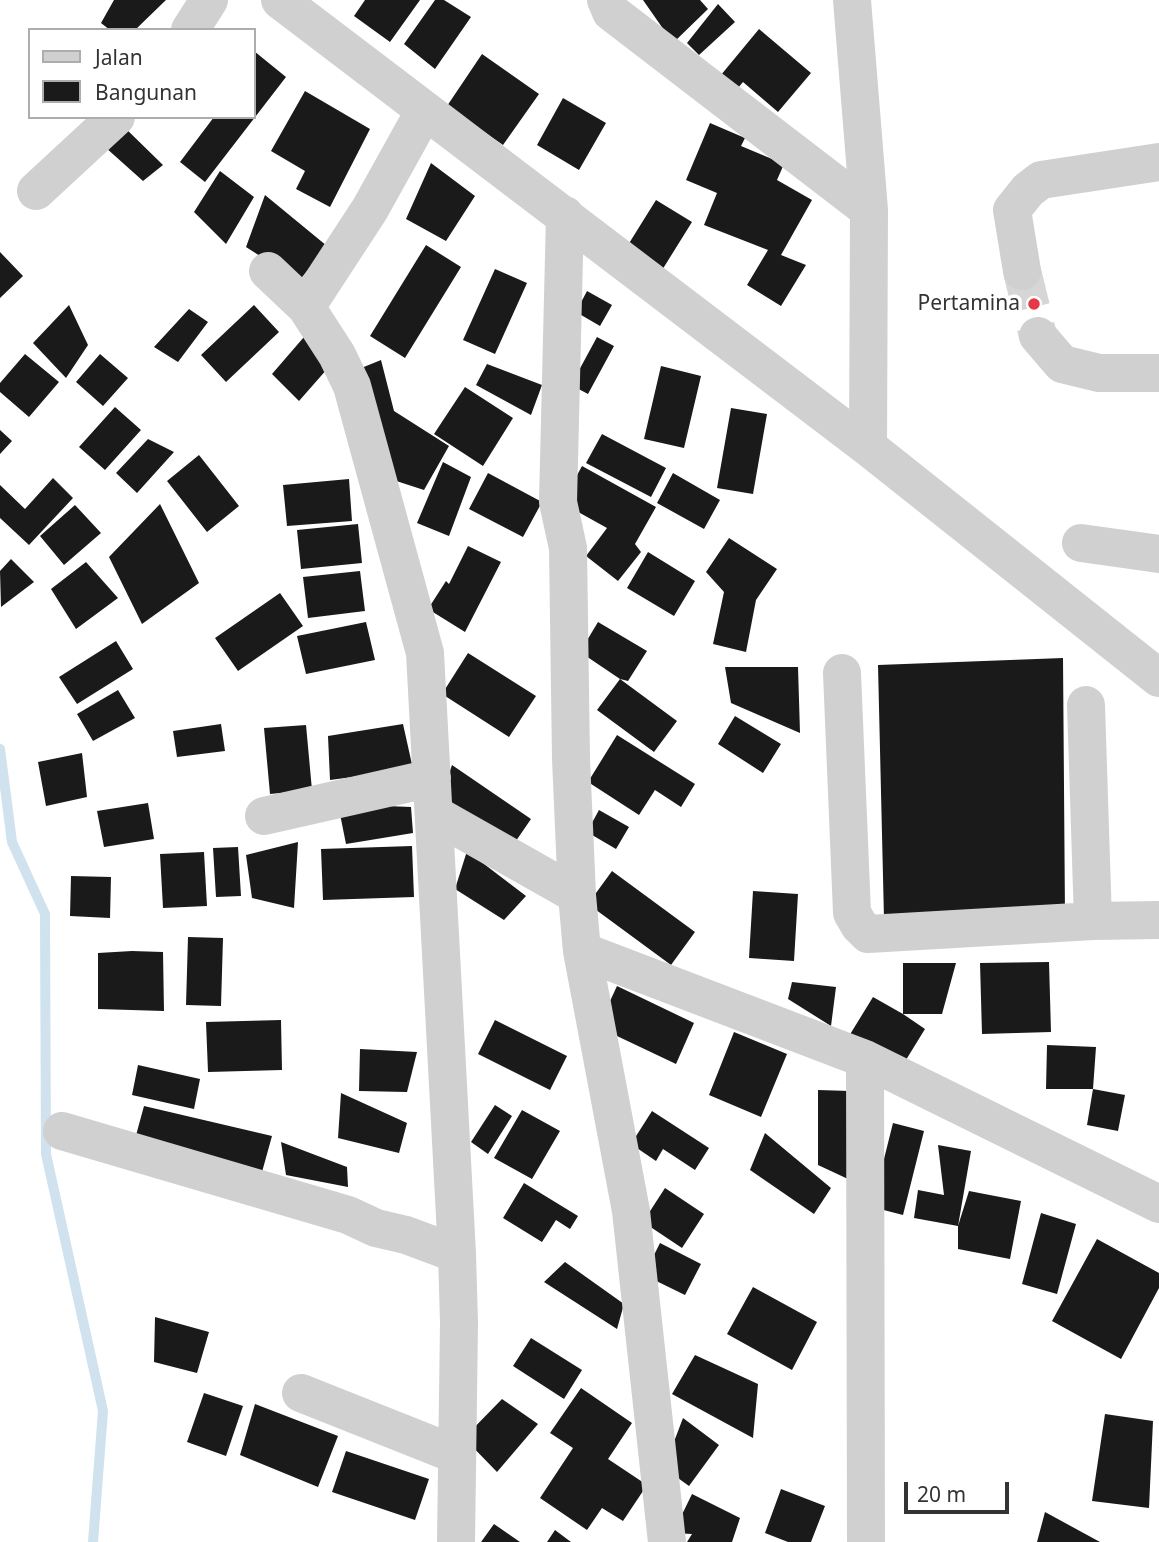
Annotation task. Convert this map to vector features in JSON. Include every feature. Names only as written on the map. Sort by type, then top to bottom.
[{"type":"street","points":[[191,28],[209,0]]},
{"type":"street","points":[[280,0],[868,447],[1159,678]]},
{"type":"street","points":[[606,0],[611,12],[869,209]]},
{"type":"street","points":[[852,0],[869,209],[868,447]]},
{"type":"street","points":[[306,307],[370,209],[425,110]]},
{"type":"street","points":[[36,191],[114,119]]},
{"type":"street","points":[[1022,271],[1012,210],[1028,190],[1041,180],[1159,162]]},
{"type":"street","points":[[565,215],[558,502],[568,548],[571,759],[577,895],[582,951],[631,1211],[667,1542]]},
{"type":"street","points":[[268,271],[306,307],[337,355],[352,386],[425,653],[457,1254],[459,1323],[456,1542]]},
{"type":"street","points":[[1038,336],[1062,364],[1099,373],[1159,373]]},
{"type":"street","points":[[1081,543],[1159,554]]},
{"type":"street","points":[[842,673],[852,913],[867,934],[1093,921],[1159,920]]},
{"type":"street","points":[[1086,705],[1093,921]]},
{"type":"street","points":[[264,816],[433,796],[577,895]]},
{"type":"street","points":[[582,951],[865,1059],[1159,1204]]},
{"type":"street","points":[[865,1059],[866,1542]]},
{"type":"street","points":[[62,1131],[348,1215],[457,1254]]},
{"type":"street","points":[[301,1393],[457,1455]]},
{"type":"building","points":[[114,0],[166,0],[137,28],[107,28],[101,23]]},
{"type":"building","points":[[365,0],[420,0],[390,42],[354,16]]},
{"type":"building","points":[[435,0],[444,0],[471,17],[435,69],[404,44]]},
{"type":"building","points":[[643,0],[700,0],[708,9],[673,43]]},
{"type":"building","points":[[718,4],[735,22],[699,55],[687,43]]},
{"type":"building","points":[[759,29],[811,73],[778,112],[743,82],[727,101],[711,87]]},
{"type":"building","points":[[256,53],[286,77],[256,116]]},
{"type":"building","points":[[482,54],[539,94],[503,145],[447,106]]},
{"type":"building","points":[[305,91],[370,129],[330,207],[296,189],[305,171],[271,151]]},
{"type":"building","points":[[563,98],[606,123],[579,170],[537,145]]},
{"type":"building","points":[[212,119],[254,119],[205,182],[180,162]]},
{"type":"building","points":[[120,123],[163,165],[143,181],[105,147]]},
{"type":"building","points":[[710,123],[745,138],[741,146],[784,164],[777,180],[812,200],[781,255],[806,265],[781,306],[747,285],[768,250],[704,225],[717,193],[686,180]]},
{"type":"building","points":[[431,163],[475,196],[446,241],[406,219]]},
{"type":"building","points":[[220,171],[254,197],[226,244],[194,212]]},
{"type":"building","points":[[265,195],[327,246],[299,281],[246,247]]},
{"type":"building","points":[[656,200],[692,222],[659,275],[623,253]]},
{"type":"building","points":[[426,245],[461,267],[405,358],[370,336]]},
{"type":"building","points":[[0,252],[23,276],[0,298]]},
{"type":"building","points":[[495,269],[527,283],[495,354],[463,340]]},
{"type":"building","points":[[587,291],[612,305],[600,326],[576,312]]},
{"type":"building","points":[[69,305],[88,345],[66,378],[33,343]]},
{"type":"building","points":[[254,305],[279,332],[226,382],[201,355]]},
{"type":"building","points":[[189,309],[208,322],[178,362],[154,347]]},
{"type":"building","points":[[310,330],[328,368],[299,401],[272,374]]},
{"type":"building","points":[[597,337],[614,346],[588,394],[571,385]]},
{"type":"building","points":[[25,354],[59,382],[29,417],[0,392],[0,383]]},
{"type":"building","points":[[100,354],[128,378],[103,406],[76,382]]},
{"type":"building","points":[[381,360],[394,411],[449,446],[424,490],[384,477],[349,373]]},
{"type":"building","points":[[487,364],[542,385],[531,415],[476,385]]},
{"type":"building","points":[[661,366],[701,376],[684,448],[644,439]]},
{"type":"building","points":[[465,387],[513,418],[483,466],[434,434]]},
{"type":"building","points":[[115,407],[141,430],[105,470],[79,447]]},
{"type":"building","points":[[731,408],[767,414],[753,494],[717,488]]},
{"type":"building","points":[[0,430],[12,441],[0,454]]},
{"type":"building","points":[[602,434],[666,468],[651,497],[586,463]]},
{"type":"building","points":[[148,439],[174,452],[137,493],[116,473]]},
{"type":"building","points":[[199,455],[239,506],[207,532],[167,481]]},
{"type":"building","points":[[443,462],[471,477],[449,536],[417,523]]},
{"type":"building","points":[[582,466],[656,507],[635,544],[641,552],[618,581],[586,556],[607,528],[562,503]]},
{"type":"building","points":[[488,473],[542,502],[523,537],[469,509]]},
{"type":"building","points":[[673,473],[720,500],[704,529],[657,503]]},
{"type":"building","points":[[53,478],[73,498],[29,545],[0,518],[0,485],[25,509]]},
{"type":"building","points":[[349,479],[352,521],[287,526],[283,485]]},
{"type":"building","points":[[160,504],[199,583],[142,624],[109,557]]},
{"type":"building","points":[[75,505],[101,533],[64,565],[40,536]]},
{"type":"building","points":[[358,524],[362,563],[301,569],[297,530]]},
{"type":"building","points":[[729,538],[777,569],[756,600],[746,652],[713,644],[724,592],[706,572]]},
{"type":"building","points":[[468,546],[501,562],[465,632],[428,609],[446,581],[449,584]]},
{"type":"building","points":[[648,552],[695,581],[674,616],[627,588]]},
{"type":"building","points":[[11,559],[34,582],[1,607],[0,571]]},
{"type":"building","points":[[86,562],[118,598],[76,629],[51,589]]},
{"type":"building","points":[[360,571],[365,611],[308,618],[303,577]]},
{"type":"building","points":[[280,593],[303,626],[238,671],[215,638]]},
{"type":"building","points":[[366,622],[375,660],[306,674],[297,636]]},
{"type":"building","points":[[598,622],[647,651],[628,681],[620,679],[580,652]]},
{"type":"building","points":[[116,641],[133,669],[77,704],[59,677]]},
{"type":"building","points":[[468,653],[536,696],[509,737],[442,694]]},
{"type":"building","points":[[1063,658],[1065,917],[884,919],[878,665]]},
{"type":"building","points":[[725,667],[798,667],[800,733],[731,703]]},
{"type":"building","points":[[620,679],[677,721],[654,752],[597,710]]},
{"type":"building","points":[[118,690],[135,718],[93,741],[77,714]]},
{"type":"building","points":[[735,716],[781,744],[763,773],[718,744]]},
{"type":"building","points":[[221,724],[225,751],[177,757],[173,731]]},
{"type":"building","points":[[403,724],[413,769],[330,780],[328,736]]},
{"type":"building","points":[[306,725],[312,790],[270,794],[264,728]]},
{"type":"building","points":[[617,735],[695,784],[681,807],[655,790],[639,815],[588,782]]},
{"type":"building","points":[[82,753],[87,797],[46,806],[38,762]]},
{"type":"building","points":[[452,765],[531,819],[507,854],[438,806]]},
{"type":"building","points":[[148,803],[154,839],[104,847],[97,811]]},
{"type":"building","points":[[338,804],[411,807],[413,833],[346,844]]},
{"type":"building","points":[[599,810],[629,827],[616,849],[587,832]]},
{"type":"building","points":[[298,842],[294,908],[252,898],[246,855]]},
{"type":"building","points":[[412,846],[414,897],[323,900],[321,849]]},
{"type":"building","points":[[238,847],[241,896],[216,897],[213,848]]},
{"type":"building","points":[[467,851],[526,896],[504,920],[455,889]]},
{"type":"building","points":[[204,852],[207,906],[163,908],[160,854]]},
{"type":"building","points":[[612,871],[695,932],[671,965],[588,904]]},
{"type":"building","points":[[71,876],[111,877],[110,918],[70,916]]},
{"type":"building","points":[[753,891],[798,894],[794,961],[749,958]]},
{"type":"building","points":[[188,937],[223,938],[221,1006],[186,1005]]},
{"type":"building","points":[[163,952],[164,1011],[98,1009],[98,953]]},
{"type":"building","points":[[1049,962],[1051,1032],[982,1034],[980,963]]},
{"type":"building","points":[[903,963],[956,963],[942,1014],[903,1014]]},
{"type":"building","points":[[792,982],[836,987],[831,1026],[788,999]]},
{"type":"building","points":[[617,986],[694,1023],[676,1064],[598,1027]]},
{"type":"building","points":[[873,997],[925,1029],[901,1068],[849,1036]]},
{"type":"building","points":[[281,1020],[282,1070],[208,1072],[206,1022]]},
{"type":"building","points":[[495,1020],[567,1056],[550,1090],[478,1054]]},
{"type":"building","points":[[734,1032],[787,1054],[761,1117],[709,1095]]},
{"type":"building","points":[[1047,1045],[1096,1047],[1093,1089],[1046,1089]]},
{"type":"building","points":[[360,1049],[417,1052],[407,1092],[359,1091]]},
{"type":"building","points":[[138,1065],[200,1079],[194,1109],[132,1095]]},
{"type":"building","points":[[1093,1089],[1125,1095],[1118,1131],[1087,1125]]},
{"type":"building","points":[[818,1090],[850,1091],[848,1179],[818,1165]]},
{"type":"building","points":[[341,1093],[407,1123],[399,1153],[338,1138]]},
{"type":"building","points":[[495,1105],[512,1116],[488,1154],[471,1142]]},
{"type":"building","points":[[144,1106],[272,1136],[262,1172],[135,1139]]},
{"type":"building","points":[[522,1110],[560,1131],[532,1179],[494,1158]]},
{"type":"building","points":[[652,1111],[709,1148],[695,1170],[663,1149],[656,1161],[631,1144]]},
{"type":"building","points":[[893,1123],[924,1131],[903,1215],[872,1207]]},
{"type":"building","points":[[765,1133],[831,1188],[814,1214],[750,1170]]},
{"type":"building","points":[[281,1142],[347,1167],[348,1187],[286,1175]]},
{"type":"building","points":[[938,1145],[971,1151],[958,1226],[914,1218],[918,1190],[944,1195]]},
{"type":"building","points":[[524,1183],[578,1216],[570,1229],[556,1220],[542,1242],[503,1218]]},
{"type":"building","points":[[665,1188],[704,1214],[682,1248],[643,1222]]},
{"type":"building","points":[[969,1191],[1021,1201],[1010,1259],[958,1249],[958,1226]]},
{"type":"building","points":[[1041,1213],[1076,1224],[1057,1294],[1022,1284]]},
{"type":"building","points":[[1097,1239],[1159,1273],[1159,1288],[1121,1359],[1052,1321]]},
{"type":"building","points":[[660,1243],[701,1264],[685,1295],[644,1275]]},
{"type":"building","points":[[565,1262],[624,1304],[617,1329],[544,1282]]},
{"type":"building","points":[[753,1287],[817,1322],[792,1370],[727,1334]]},
{"type":"building","points":[[155,1317],[209,1332],[197,1373],[154,1362]]},
{"type":"building","points":[[531,1338],[582,1370],[564,1399],[513,1366]]},
{"type":"building","points":[[695,1355],[758,1384],[753,1438],[672,1394]]},
{"type":"building","points":[[581,1388],[632,1423],[608,1459],[647,1485],[623,1521],[602,1508],[587,1530],[540,1498],[573,1448],[550,1433]]},
{"type":"building","points":[[204,1393],[243,1406],[226,1456],[187,1442]]},
{"type":"building","points":[[502,1399],[538,1424],[497,1472],[464,1438]]},
{"type":"building","points":[[255,1404],[338,1436],[318,1487],[240,1455]]},
{"type":"building","points":[[1105,1414],[1153,1421],[1149,1508],[1092,1501]]},
{"type":"building","points":[[683,1418],[719,1445],[689,1486],[664,1468]]},
{"type":"building","points":[[346,1451],[429,1479],[415,1520],[332,1492]]},
{"type":"building","points":[[781,1489],[825,1506],[811,1542],[788,1542],[765,1533]]},
{"type":"building","points":[[692,1494],[740,1518],[732,1542],[687,1542],[692,1534],[673,1533]]},
{"type":"building","points":[[1045,1512],[1100,1542],[1037,1542]]},
{"type":"building","points":[[494,1524],[520,1542],[481,1542]]},
{"type":"building","points":[[555,1530],[571,1542],[547,1542]]},
{"type":"waterway","points":[[0,749],[12,842],[45,914],[46,1154],[103,1411],[93,1542]]},
{"type":"tunnel","points":[[1022,271],[1038,336]]},
{"type":"place","name":"Pertamina","points":[[1034,304]]}]
